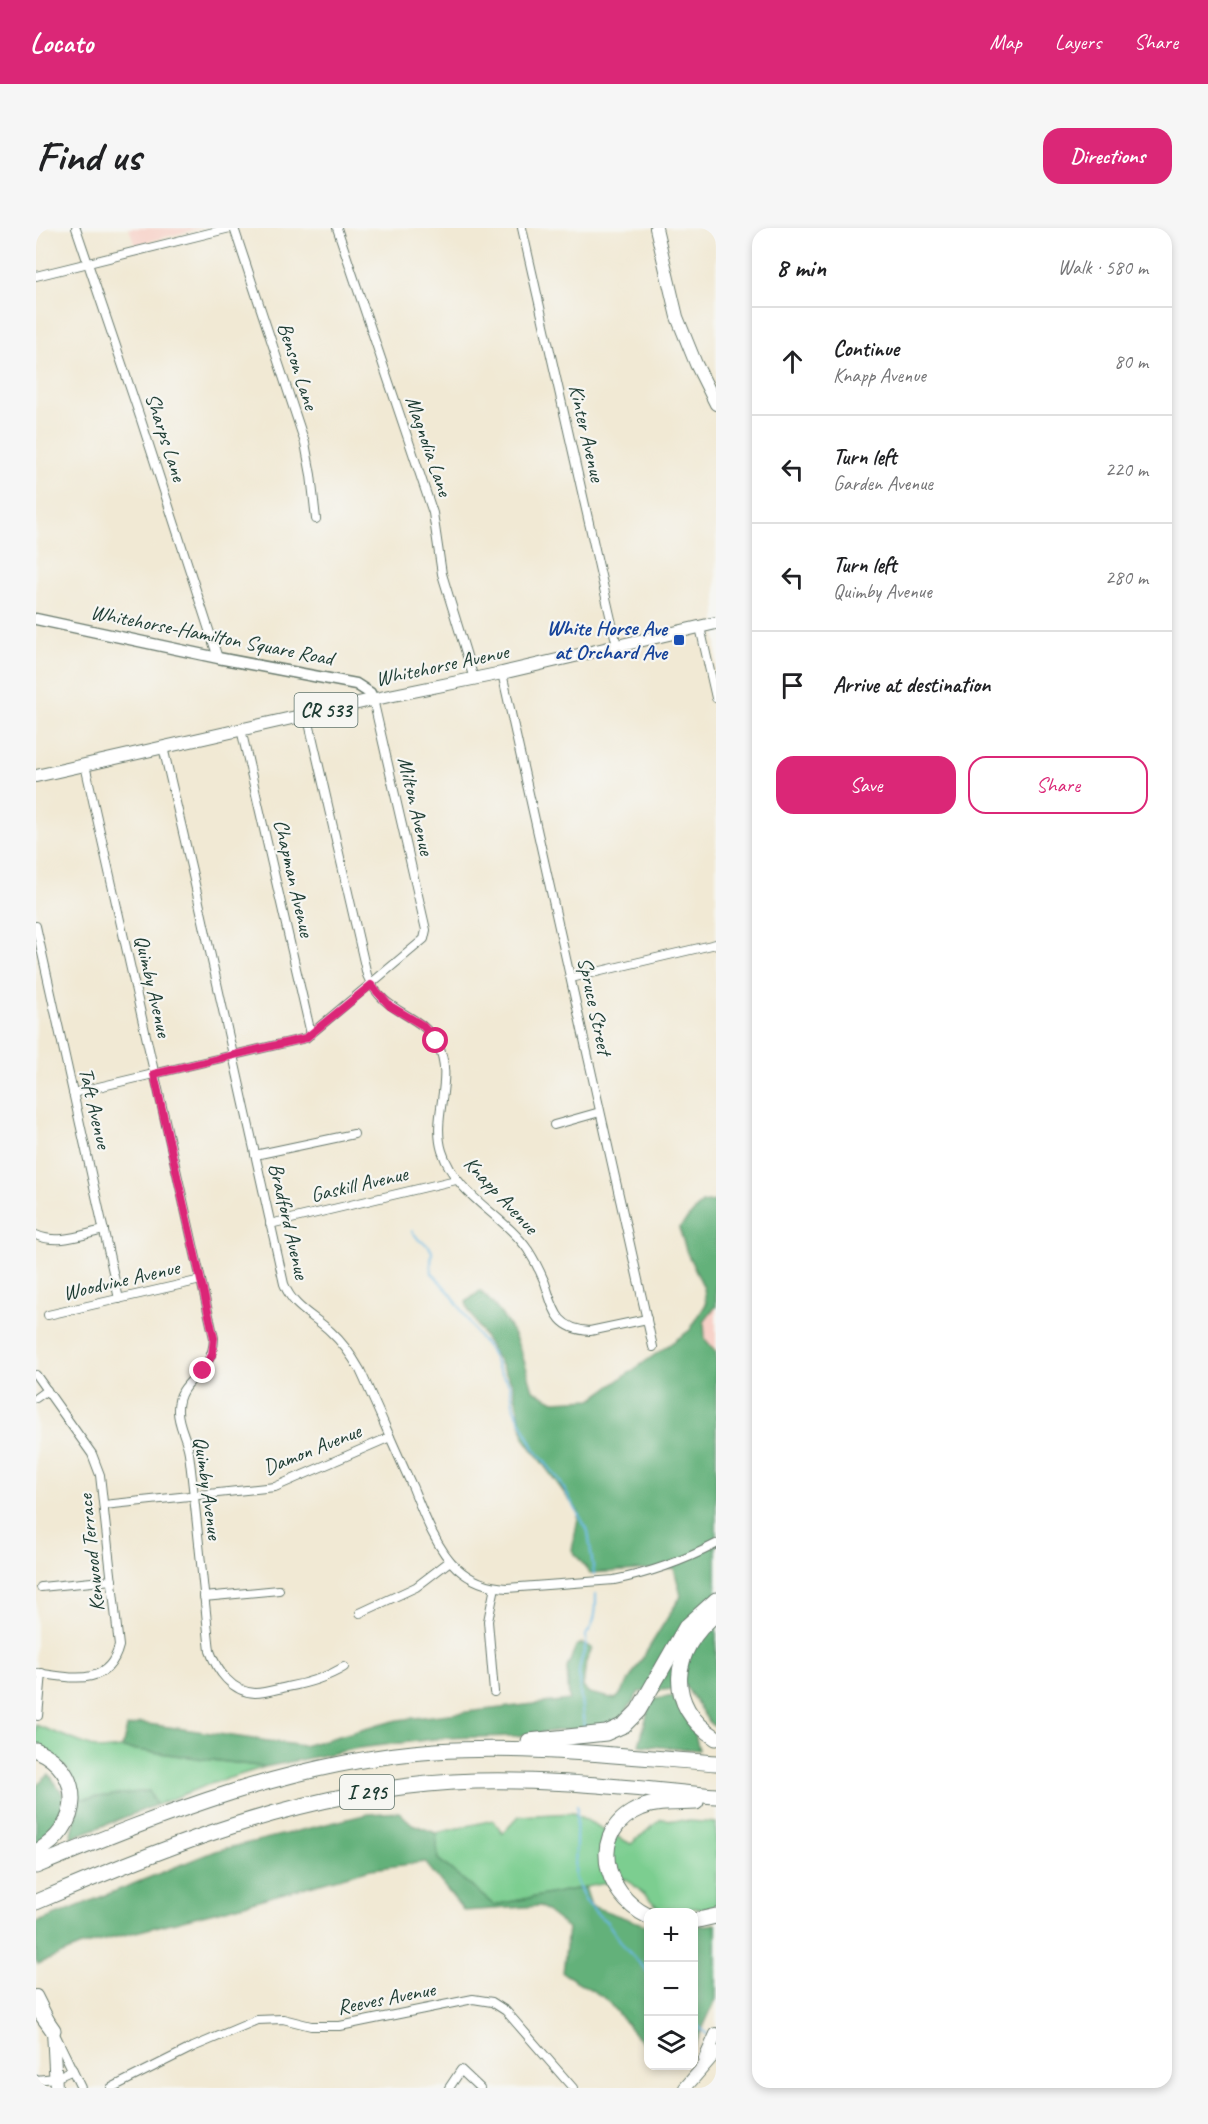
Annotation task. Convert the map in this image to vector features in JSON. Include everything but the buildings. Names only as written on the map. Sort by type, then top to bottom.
[{"type":"highway","points":[[436,1751],[606,1733],[616,1730],[638,1711],[686,1627],[716,1600]]},
{"type":"highway","points":[[716,1614],[690,1642],[684,1652],[680,1683],[686,1706],[698,1724],[716,1738]]},
{"type":"highway","name":"I 295","points":[[36,1866],[196,1803],[269,1780],[344,1763],[436,1751],[512,1749],[716,1763]]},
{"type":"highway","points":[[36,1750],[47,1755],[61,1769],[70,1785],[72,1806],[62,1833],[36,1852]]},
{"type":"highway","name":"I 295","points":[[36,1902],[207,1833],[249,1819],[306,1803],[379,1790],[452,1782],[556,1782],[716,1798]]},
{"type":"highway","points":[[644,1913],[626,1901],[612,1881],[607,1864],[607,1853],[612,1835],[624,1819],[641,1808],[716,1798]]},
{"type":"highway","points":[[698,1920],[716,1916]]},
{"type":"highway","points":[[36,2006],[53,2030]]},
{"type":"main road","points":[[656,228],[677,316],[696,364],[716,404]]},
{"type":"main road","name":"Whitehorse Avenue","points":[[36,776],[374,699],[502,673],[716,623]]},
{"type":"main road","points":[[36,1996],[53,2030],[55,2083]]},
{"type":"main road","points":[[703,2066],[716,2034]]},
{"type":"main road","points":[[685,2088],[716,2052]]},
{"type":"street","name":"Sharps Lane","points":[[76,228],[218,658]]},
{"type":"street","points":[[36,276],[232,228]]},
{"type":"street","name":"Benson Lane","points":[[232,228],[305,444],[316,519]]},
{"type":"street","name":"Magnolia Lane","points":[[337,228],[433,513],[442,574],[474,679]]},
{"type":"street","name":"Kinter Avenue","points":[[522,228],[617,646]]},
{"type":"street","name":"Whitehorse-Hamilton Square Road","points":[[36,620],[356,684],[370,693],[374,699]]},
{"type":"street","points":[[700,627],[716,698]]},
{"type":"street","name":"Spruce Street","points":[[502,673],[653,1347]]},
{"type":"street","name":"Milton Avenue","points":[[371,985],[424,939],[426,930],[374,699]]},
{"type":"street","name":"Knapp Avenue","points":[[307,714],[367,975],[371,985],[390,1006],[422,1025],[441,1051],[445,1072],[439,1136],[445,1159],[456,1180],[526,1248],[540,1271],[551,1305],[564,1323],[590,1331],[647,1319]]},
{"type":"street","name":"Chapman Avenue","points":[[241,729],[311,1034]]},
{"type":"street","name":"Bradford Avenue","points":[[163,747],[284,1284],[289,1297],[296,1305],[332,1333],[353,1357],[423,1511],[450,1561],[466,1576],[484,1585],[507,1588],[630,1577],[673,1565],[716,1544]]},
{"type":"street","name":"Quimby Avenue","points":[[85,765],[214,1338],[214,1347],[208,1364],[181,1394],[178,1410],[189,1452],[210,1651],[221,1674],[237,1687],[256,1693],[318,1681],[344,1666]]},
{"type":"street","name":"Taft Avenue","points":[[36,926],[119,1299]]},
{"type":"street","points":[[571,978],[716,944]]},
{"type":"street","points":[[73,1093],[306,1038],[371,985]]},
{"type":"street","points":[[554,1125],[600,1112]]},
{"type":"street","points":[[255,1155],[354,1134]]},
{"type":"street","name":"Gaskill Avenue","points":[[270,1224],[456,1180]]},
{"type":"street","points":[[36,1235],[47,1239],[62,1240],[104,1230]]},
{"type":"street","name":"Woodvine Avenue","points":[[48,1315],[201,1280]]},
{"type":"street","name":"Kenwood Terrace","points":[[36,1376],[92,1454],[100,1475],[119,1646],[112,1663],[100,1674],[92,1677],[39,1673]]},
{"type":"street","points":[[36,1398],[47,1390]]},
{"type":"street","name":"Damon Avenue","points":[[104,1504],[275,1486],[390,1437]]},
{"type":"street","points":[[360,1613],[416,1587],[450,1561]]},
{"type":"street","points":[[41,1587],[112,1580]]},
{"type":"street","points":[[494,1692],[488,1621],[495,1587]]},
{"type":"street","points":[[204,1597],[279,1590]]},
{"type":"street","points":[[38,1716],[39,1673]]},
{"type":"street","name":"Reeves Avenue","points":[[111,2088],[193,2047],[257,2020],[283,2019],[310,2026],[340,2026],[473,2000],[492,2002],[506,2011],[573,2088]]},
{"type":"street","points":[[53,2030],[81,2088]]},
{"type":"street","points":[[36,2080],[55,2083],[73,2070]]},
{"type":"street","points":[[449,2088],[461,2070],[480,2088]]},
{"type":"shaded area","points":[[129,228],[201,228],[135,245]]},
{"type":"shaded area","points":[[716,1306],[716,1352],[705,1339],[704,1322]]},
{"type":"green space","points":[[716,1201],[716,1306],[704,1322],[705,1339],[716,1352],[716,1727],[710,1724],[687,1688],[639,1692],[618,1723],[516,1736],[443,1738],[359,1748],[265,1767],[122,1748],[127,1727],[141,1723],[303,1746],[397,1720],[569,1700],[567,1668],[576,1646],[582,1643],[592,1648],[586,1662],[583,1687],[589,1693],[615,1699],[619,1696],[681,1596],[674,1568],[590,1573],[572,1550],[579,1513],[524,1438],[513,1385],[469,1311],[466,1302],[480,1291],[501,1313],[520,1348],[533,1390],[554,1401],[592,1399],[690,1330],[706,1304],[704,1288],[687,1253],[679,1228],[702,1203]]},
{"type":"green space","points":[[673,1696],[693,1726],[699,1750],[639,1745],[651,1700]]},
{"type":"green space","points":[[36,1725],[100,1750],[122,1748],[265,1767],[207,1785],[156,1805],[149,1791],[80,1799],[69,1771],[36,1744]]},
{"type":"green space","points":[[49,1774],[63,1794],[61,1820],[46,1840],[36,1846],[36,1785]]},
{"type":"green space","points":[[149,1791],[156,1805],[71,1838],[80,1799]]},
{"type":"green space","points":[[399,1812],[412,1824],[436,1833],[438,1859],[494,1905],[585,1887],[591,1906],[644,1925],[644,2045],[605,1998],[563,1973],[568,1928],[540,1906],[464,1911],[425,1862],[371,1869],[81,1946],[38,1964],[36,1960],[36,1923],[215,1851],[368,1814]]},
{"type":"green space","points":[[573,1813],[631,1844],[661,1819],[716,1823],[716,1908],[659,1908],[627,1879],[494,1905],[438,1859],[436,1833],[493,1820],[503,1833],[519,1816]]},
{"type":"green space","points":[[716,1924],[716,1999],[698,2038],[698,1962],[698,1926]]},
{"type":"waterway","points":[[412,1231],[419,1240],[429,1246],[432,1252],[432,1273],[451,1294],[491,1352],[499,1370],[510,1385],[514,1408],[534,1448],[559,1480],[588,1531],[594,1574]]},
{"type":"waterway","points":[[584,1728],[579,1670],[586,1646],[586,1635],[595,1616],[596,1594]]},
{"type":"waterway","points":[[577,1805],[575,1877],[585,1900],[607,1922],[626,1949],[644,1968]]},
{"type":"waterway","points":[[698,2026],[707,2034]]},
{"type":"place","name":"White Horse Ave at Orchard Ave","points":[[679,640]]},
{"type":"route","points":[[203,1371],[212,1355],[214,1338],[154,1074],[306,1038],[371,985],[384,1001],[422,1025],[436,1041]]}]
